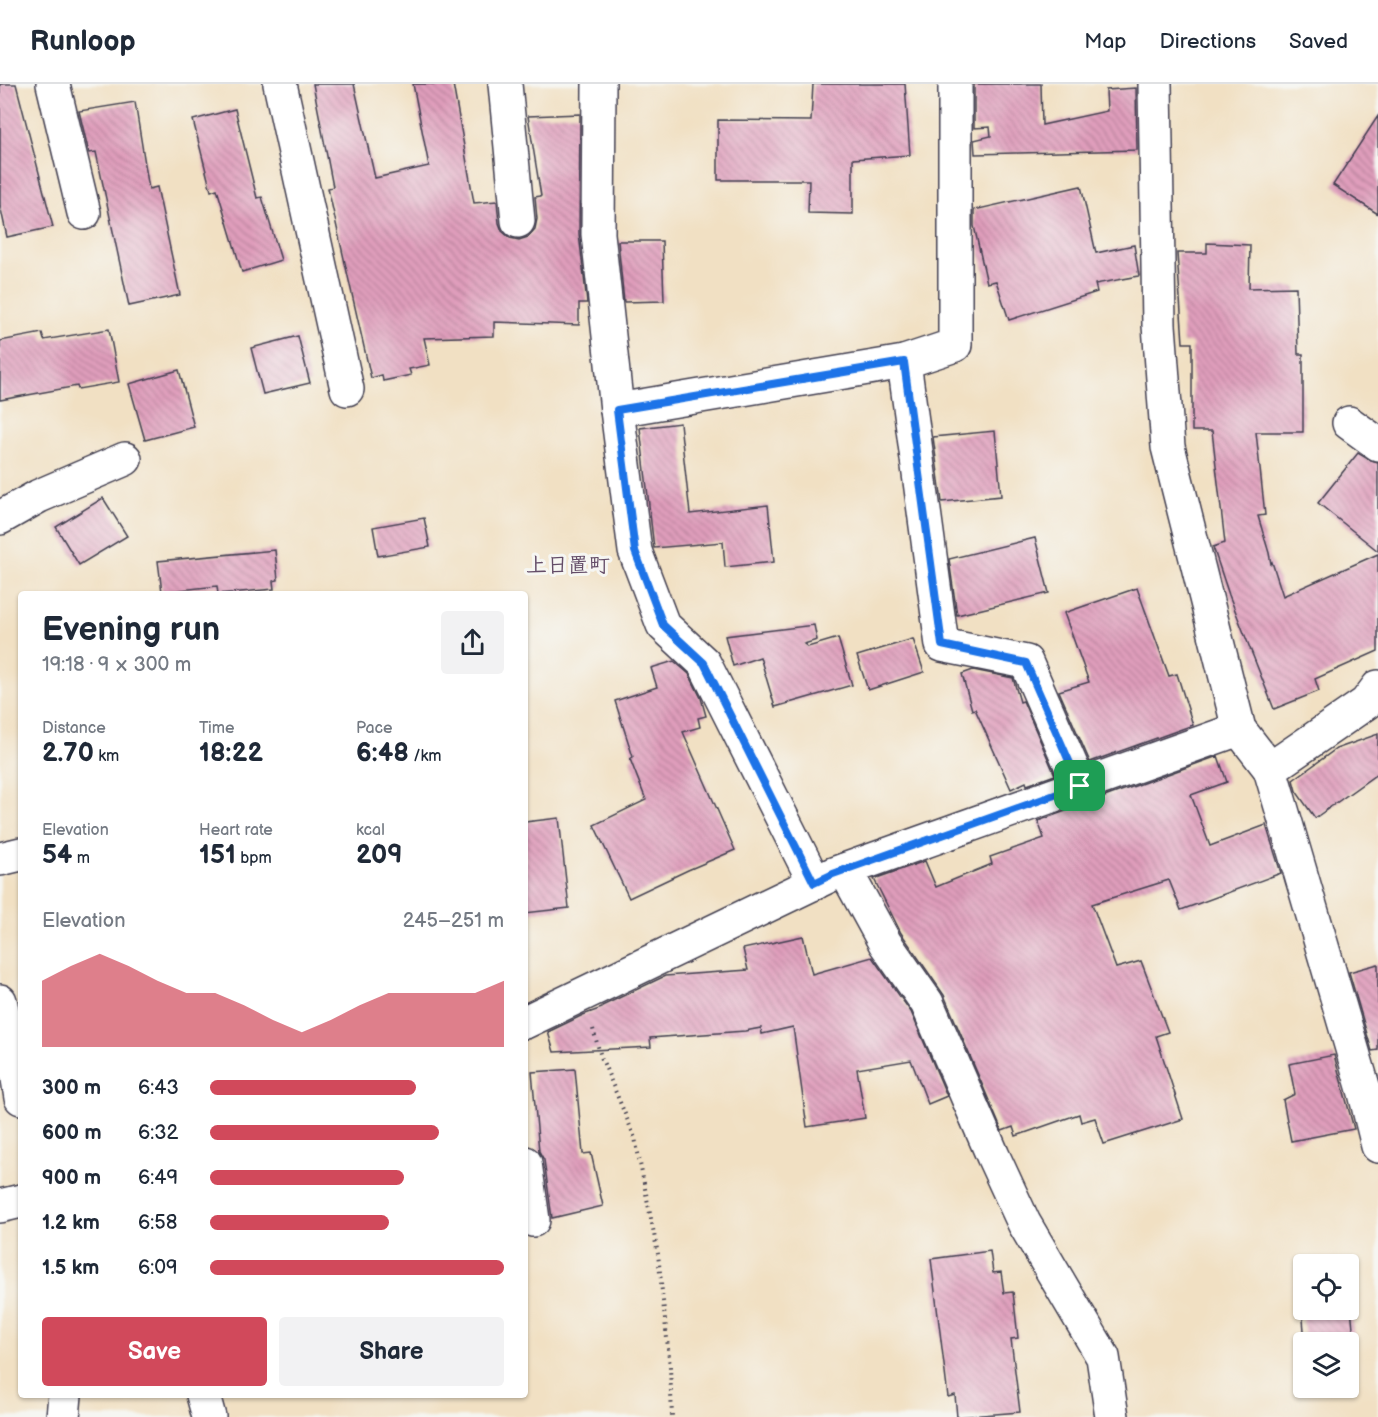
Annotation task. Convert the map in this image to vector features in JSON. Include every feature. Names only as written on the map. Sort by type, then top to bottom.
[{"type":"street","points":[[53,84],[84,213]]},
{"type":"street","points":[[280,84],[347,389]]},
{"type":"street","points":[[505,84],[519,221]]},
{"type":"street","points":[[599,84],[598,234],[635,551],[663,625],[704,663],[814,883]]},
{"type":"street","points":[[617,410],[904,362],[955,345],[955,84]]},
{"type":"street","points":[[1155,84],[1159,325],[1168,447],[1239,729],[1270,769],[1365,1093],[1378,1146]]},
{"type":"street","points":[[904,362],[942,645],[1026,663],[1080,786]]},
{"type":"street","points":[[1349,423],[1378,444]]},
{"type":"street","points":[[0,518],[39,496],[125,459]]},
{"type":"street","points":[[1270,769],[1366,703],[1378,687]]},
{"type":"street","points":[[528,1021],[845,870],[1239,729]]},
{"type":"street","points":[[0,859],[18,855]]},
{"type":"street","points":[[845,870],[885,943],[927,1003],[1024,1223],[1103,1357],[1112,1417]]},
{"type":"street","points":[[0,1001],[18,1079]]},
{"type":"street","points":[[528,1184],[533,1220]]},
{"type":"street","points":[[0,1206],[18,1202]]},
{"type":"street","points":[[63,1417],[65,1398]]},
{"type":"street","points":[[203,1398],[209,1417]]},
{"type":"path","points":[[582,994],[601,1057],[635,1138],[658,1254],[670,1367],[672,1417]]},
{"type":"building","points":[[0,84],[16,84],[53,227],[7,237],[0,205]]},
{"type":"building","points":[[313,84],[354,84],[375,178],[429,166],[413,84],[453,84],[474,203],[497,201],[502,231],[510,238],[519,240],[528,237],[535,229],[537,219],[535,197],[541,196],[528,116],[580,114],[579,234],[587,303],[579,303],[579,325],[494,322],[494,336],[424,338],[430,365],[409,369],[411,375],[383,381],[382,375],[371,378],[328,188],[333,187]]},
{"type":"building","points":[[813,84],[905,84],[910,155],[853,159],[853,214],[808,213],[809,180],[718,180],[718,120],[811,121]]},
{"type":"building","points":[[974,84],[1041,84],[1042,125],[1107,111],[1106,90],[1136,88],[1137,150],[975,154],[974,140],[991,136],[990,127],[974,128]]},
{"type":"building","points":[[135,102],[149,189],[157,187],[180,295],[129,306],[96,152],[89,153],[79,111]]},
{"type":"building","points":[[235,109],[257,198],[262,197],[281,260],[242,272],[217,189],[211,191],[193,120]]},
{"type":"building","points":[[1378,116],[1378,214],[1333,185]]},
{"type":"building","points":[[1081,186],[1096,253],[1134,245],[1139,276],[1095,284],[1097,292],[1009,320],[996,281],[987,283],[974,226],[974,210]]},
{"type":"building","points":[[618,241],[662,241],[664,301],[624,302]]},
{"type":"building","points":[[1207,243],[1250,245],[1249,288],[1296,287],[1298,354],[1303,354],[1303,432],[1256,432],[1265,515],[1258,516],[1271,564],[1272,562],[1283,596],[1378,554],[1378,651],[1315,679],[1319,691],[1274,709],[1229,595],[1213,547],[1225,543],[1212,431],[1192,431],[1192,343],[1183,343],[1177,253],[1207,253]]},
{"type":"building","points":[[109,329],[119,382],[78,389],[77,386],[0,400],[0,341],[42,333],[44,340]]},
{"type":"building","points":[[298,336],[310,383],[263,394],[251,348]]},
{"type":"building","points":[[179,370],[194,427],[145,440],[129,384]]},
{"type":"building","points":[[680,423],[690,514],[768,505],[774,562],[725,567],[723,542],[654,548],[640,428]]},
{"type":"building","points":[[995,431],[1001,496],[942,502],[933,437]]},
{"type":"building","points":[[1358,453],[1378,462],[1378,551],[1318,503]]},
{"type":"building","points":[[103,498],[127,536],[79,565],[56,527]]},
{"type":"building","points":[[424,518],[430,547],[378,556],[373,527]]},
{"type":"building","points":[[1035,538],[1049,593],[957,615],[949,559]]},
{"type":"building","points":[[275,550],[278,580],[273,581],[274,589],[218,591],[217,586],[162,591],[158,561]]},
{"type":"building","points":[[1137,588],[1169,676],[1177,674],[1193,725],[1090,762],[1059,691],[1089,682],[1064,613]]},
{"type":"building","points":[[814,625],[817,640],[804,644],[808,647],[838,638],[852,685],[775,707],[760,657],[733,666],[725,636]]},
{"type":"building","points":[[913,639],[924,672],[868,690],[857,656]]},
{"type":"building","points":[[674,661],[689,674],[701,698],[706,716],[698,718],[700,727],[683,732],[735,850],[629,898],[594,825],[646,800],[630,759],[633,757],[615,701],[657,687],[651,668]]},
{"type":"building","points":[[973,670],[1013,678],[1020,702],[1023,701],[1055,775],[1027,785],[1026,782],[1011,789],[975,709],[972,710],[962,674]]},
{"type":"building","points":[[1378,734],[1378,773],[1315,818],[1296,791],[1293,780],[1336,749]]},
{"type":"building","points":[[1218,756],[1227,782],[1191,795],[1210,846],[1266,825],[1281,873],[1181,910],[1169,880],[1092,904],[1116,968],[1141,961],[1168,1032],[1156,1036],[1183,1119],[1104,1144],[1095,1118],[1081,1122],[1079,1114],[1016,1136],[1013,1127],[1002,1131],[944,995],[901,933],[874,879],[925,861],[936,887],[992,864],[990,857],[1044,838],[1038,821]]},
{"type":"building","points":[[559,818],[569,908],[528,913],[528,822]]},
{"type":"building","points":[[803,936],[812,974],[872,957],[911,1012],[947,1096],[928,1104],[911,1060],[857,1069],[865,1118],[807,1127],[793,1027],[762,1034],[761,1028],[650,1038],[651,1047],[554,1052],[548,1032],[665,976],[748,970],[743,949]]},
{"type":"building","points":[[1378,964],[1378,1050],[1372,1051],[1349,972]]},
{"type":"building","points":[[1334,1055],[1354,1129],[1291,1141],[1283,1100],[1295,1094],[1289,1064]]},
{"type":"building","points":[[575,1069],[583,1154],[591,1153],[603,1206],[552,1218],[544,1160],[539,1151],[532,1072]]},
{"type":"building","points":[[990,1251],[993,1273],[1001,1272],[1004,1293],[1013,1292],[1018,1338],[1011,1339],[1020,1412],[957,1417],[955,1395],[948,1397],[931,1259]]},
{"type":"building","points":[[1303,1320],[1352,1320],[1353,1332],[1304,1332]]},
{"type":"district","name":"上日置町","points":[[568,565]]},
{"type":"route","points":[[904,362],[942,645],[1026,663],[1080,786],[833,874],[814,883],[704,663],[663,625],[635,551],[617,410],[904,362]]}]
